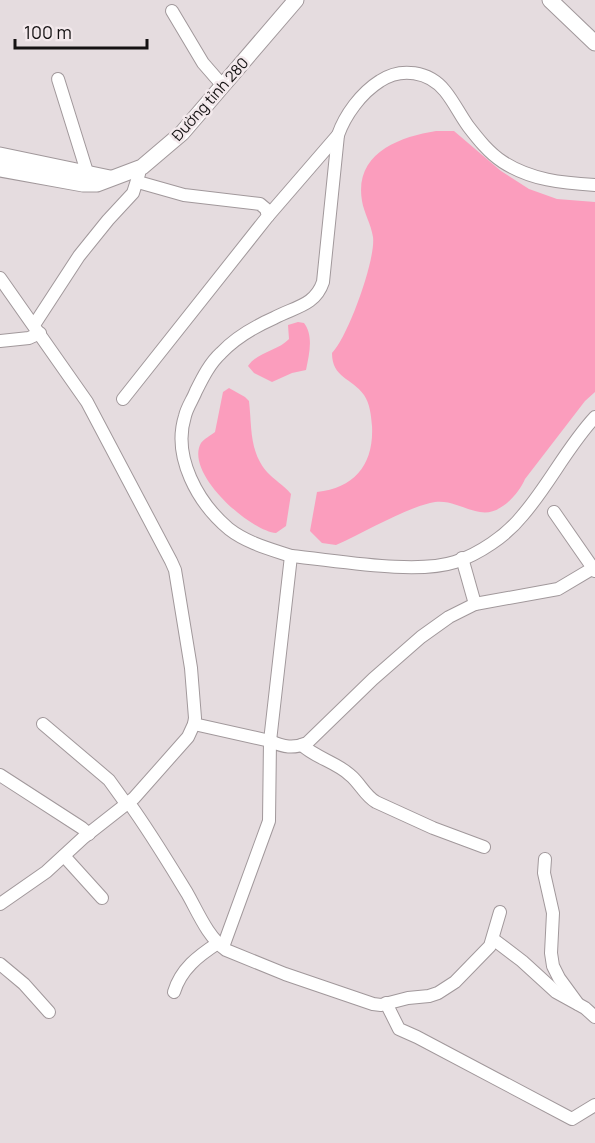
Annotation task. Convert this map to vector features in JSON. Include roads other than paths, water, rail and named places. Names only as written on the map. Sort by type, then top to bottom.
[{"type":"main road","name":"Đường tỉnh 280","points":[[0,169],[82,184],[97,184],[130,173],[140,175],[182,133],[296,0]]},
{"type":"main road","points":[[550,0],[595,43]]},
{"type":"main road","points":[[0,154],[110,178]]},
{"type":"street","points":[[172,11],[202,63],[223,86]]},
{"type":"street","points":[[595,185],[543,180],[525,174],[501,161],[482,143],[444,90],[434,80],[422,74],[409,72],[395,74],[374,85],[352,109],[338,135],[323,282],[320,292],[306,305],[275,317],[221,352],[203,376],[184,417],[182,442],[184,460],[193,483],[212,513],[231,530],[249,541],[291,556],[425,567],[454,562],[481,550],[503,534],[522,516],[595,417]]},
{"type":"street","points":[[58,79],[87,172]]},
{"type":"street","points":[[123,399],[268,216],[338,135]]},
{"type":"street","points":[[0,341],[29,338],[37,329],[80,256],[133,193],[140,175],[184,195],[260,204],[266,208],[268,216]]},
{"type":"street","points":[[0,278],[87,402],[175,570],[192,668],[194,724],[178,750],[128,804],[88,834],[36,880],[0,904]]},
{"type":"street","points":[[194,724],[270,741],[289,748],[307,743],[373,679],[420,637],[448,617],[475,604],[558,589],[594,569],[554,512]]},
{"type":"street","points":[[174,992],[177,982],[186,969],[201,954],[220,945],[269,821],[270,741],[291,556]]},
{"type":"street","points":[[462,558],[475,604]]},
{"type":"street","points":[[43,724],[109,780],[156,843],[203,922],[220,945],[285,974],[373,1004],[386,1004],[438,993],[455,982],[490,946],[500,912]]},
{"type":"street","points":[[302,745],[313,755],[350,775],[371,800],[433,828],[484,847]]},
{"type":"street","points":[[0,775],[88,834]]},
{"type":"street","points":[[64,856],[102,898]]},
{"type":"street","points":[[544,859],[553,913],[551,953],[553,966],[578,1004]]},
{"type":"street","points":[[493,939],[522,961],[556,992],[595,1017]]},
{"type":"street","points":[[0,964],[24,984],[49,1012]]},
{"type":"street","points":[[386,1004],[399,1029],[572,1119],[595,1105]]}]
